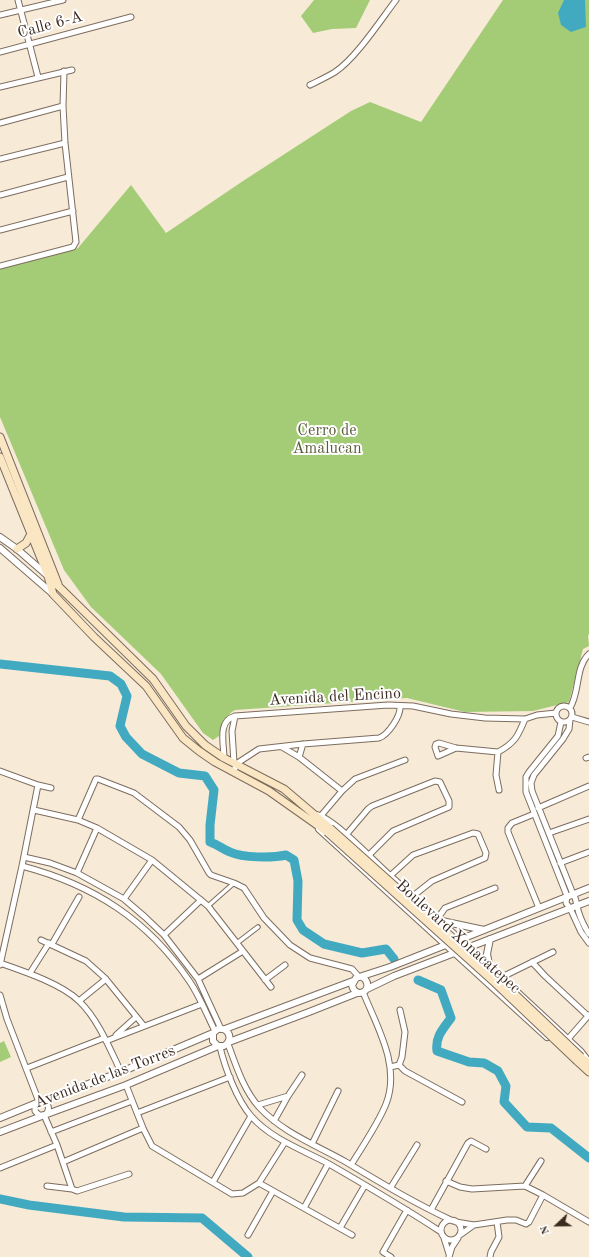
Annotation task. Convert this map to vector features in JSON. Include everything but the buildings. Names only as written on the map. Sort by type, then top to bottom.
[{"type":"main road","name":"Boulevard Xonacatepec","points":[[0,437],[59,587],[154,679],[186,726],[205,745],[224,758],[284,789],[579,1058],[588,1071]]},
{"type":"main road","name":"Boulevard Xonacatepec","points":[[0,457],[48,576],[53,594],[94,637],[146,686],[184,738],[204,755],[317,818]]},
{"type":"main road","points":[[17,549],[26,543],[31,534]]},
{"type":"main road","points":[[48,576],[59,587],[62,604]]},
{"type":"main road","name":"Boulevard Xonacatepec","points":[[579,1058],[589,1062]]},
{"type":"street","points":[[18,0],[38,77]]},
{"type":"street","points":[[0,15],[63,0]]},
{"type":"street","points":[[310,85],[336,72],[350,59],[396,0]]},
{"type":"street","name":"Calle 6-A","points":[[0,52],[131,17]]},
{"type":"street","points":[[0,87],[72,70]]},
{"type":"street","points":[[0,266],[73,247],[76,242],[65,143],[63,106],[64,71]]},
{"type":"street","points":[[0,123],[63,106]]},
{"type":"street","points":[[0,159],[65,143]]},
{"type":"street","points":[[0,195],[68,177]]},
{"type":"street","points":[[0,230],[73,211]]},
{"type":"street","points":[[0,538],[17,549],[48,576]]},
{"type":"street","points":[[0,548],[53,594]]},
{"type":"street","points":[[589,654],[582,665],[575,699],[570,708],[572,714],[567,734],[534,775],[531,783],[532,791],[560,863],[570,895],[566,903],[589,944]]},
{"type":"street","points":[[235,764],[260,749],[379,738],[388,732],[400,713],[400,706]]},
{"type":"street","name":"Avenida del Encino","points":[[235,716],[400,706],[413,706],[470,717],[525,719],[537,714],[556,713]]},
{"type":"street","points":[[561,722],[556,716],[557,709],[563,706],[570,708]]},
{"type":"street","points":[[224,758],[222,735],[226,722],[229,718],[235,716],[232,731],[235,764],[234,772]]},
{"type":"street","points":[[571,718],[589,722]]},
{"type":"street","points":[[561,722],[566,722],[571,718]]},
{"type":"street","points":[[456,748],[438,756],[435,747],[436,744],[439,744],[456,748],[498,752],[506,748],[516,739],[525,719]]},
{"type":"street","points":[[561,722],[558,736],[526,777],[526,792],[534,814],[570,895],[576,899],[577,906],[589,934]]},
{"type":"street","points":[[299,757],[303,744]]},
{"type":"street","points":[[282,747],[299,757],[342,791]]},
{"type":"street","points":[[498,752],[496,775],[499,790]]},
{"type":"street","points":[[317,818],[355,779],[405,760]]},
{"type":"street","points":[[0,771],[38,786],[51,788]]},
{"type":"street","points":[[78,820],[96,780],[98,779],[134,793],[179,827],[190,840],[211,875],[244,888],[264,918],[290,945],[310,958],[352,969],[367,982],[363,991],[383,1039],[390,1067],[390,1092],[386,1104],[351,1165]]},
{"type":"street","points":[[346,835],[372,806],[435,781],[440,782],[449,801],[449,807],[393,831],[368,856]]},
{"type":"street","points":[[38,786],[0,964],[30,973],[67,992],[79,1001],[89,1013],[105,1039],[121,1072]]},
{"type":"street","points":[[538,808],[589,786]]},
{"type":"street","points":[[34,810],[78,820],[97,828],[152,860],[208,906],[271,987]]},
{"type":"street","points":[[534,814],[512,823],[508,828],[508,832],[539,908]]},
{"type":"street","name":"Boulevard Xonacatepec","points":[[317,818],[346,835],[490,965],[568,1039],[589,1062]]},
{"type":"street","name":"Boulevard Xonacatepec","points":[[317,818],[318,829],[577,1065],[588,1071]]},
{"type":"street","points":[[549,833],[589,819]]},
{"type":"street","points":[[76,873],[97,828]]},
{"type":"street","points":[[390,876],[413,855],[476,833],[479,836],[486,856],[482,860],[432,881],[413,896]]},
{"type":"street","points":[[560,863],[589,852]]},
{"type":"street","points":[[24,857],[50,863],[76,873],[124,899],[164,935],[198,979],[218,1031],[213,1041],[219,1047],[235,1090],[251,1116],[265,1128],[285,1142],[328,1164],[407,1210],[450,1240],[459,1236],[474,1225]]},
{"type":"street","points":[[124,899],[152,860]]},
{"type":"street","points":[[22,866],[72,882],[117,907],[136,921],[164,950],[184,975],[218,1031],[230,1034],[228,1043],[244,1082],[258,1105],[274,1121],[291,1133],[431,1210],[455,1221],[474,1225],[516,1220],[526,1224],[529,1222],[543,1195]]},
{"type":"street","points":[[371,876],[380,867]]},
{"type":"street","points":[[208,906],[234,883]]},
{"type":"street","points":[[441,921],[445,908],[495,888]]},
{"type":"street","points":[[360,977],[447,945],[589,888]]},
{"type":"street","points":[[30,973],[79,897]]},
{"type":"street","points":[[164,935],[201,900]]},
{"type":"street","points":[[228,1043],[363,991],[394,976],[589,902]]},
{"type":"street","points":[[441,921],[484,930]]},
{"type":"street","points":[[436,935],[442,936],[447,929],[441,921]]},
{"type":"street","points":[[237,943],[258,927]]},
{"type":"street","points":[[490,939],[487,954],[490,965]]},
{"type":"street","points":[[41,940],[86,961],[106,980],[144,1026]]},
{"type":"street","points":[[198,979],[243,951]]},
{"type":"street","points":[[502,977],[553,952]]},
{"type":"street","points":[[469,966],[468,962],[470,957],[479,956]]},
{"type":"street","points":[[532,962],[588,1016],[568,1039]]},
{"type":"street","points":[[266,980],[285,965]]},
{"type":"street","points":[[390,967],[394,976]]},
{"type":"street","name":"Avenida de las Torres","points":[[0,1118],[121,1072],[218,1031],[353,982],[360,977]]},
{"type":"street","points":[[79,1001],[106,980]]},
{"type":"street","points":[[353,982],[353,988],[363,991]]},
{"type":"street","points":[[0,995],[7,1019],[39,1102]]},
{"type":"street","points":[[27,1068],[105,1039],[112,1039],[202,1004]]},
{"type":"street","points":[[399,1065],[402,1057],[405,1032],[400,1010]]},
{"type":"street","points":[[112,1039],[136,1017]]},
{"type":"street","name":"Avenida de las Torres","points":[[0,1132],[126,1085],[228,1043]]},
{"type":"street","points":[[390,1067],[399,1065]]},
{"type":"street","points":[[399,1065],[405,1071],[462,1102]]},
{"type":"street","points":[[274,1121],[302,1075]]},
{"type":"street","points":[[137,1113],[230,1077]]},
{"type":"street","points":[[126,1085],[143,1128],[152,1146],[232,1194],[243,1193],[259,1183],[285,1142]]},
{"type":"street","points":[[312,1144],[338,1091]]},
{"type":"street","points":[[258,1105],[288,1096]]},
{"type":"street","points":[[51,1132],[132,1101]]},
{"type":"street","points":[[39,1102],[44,1102],[47,1104],[48,1111],[44,1115]]},
{"type":"street","points":[[39,1102],[35,1106],[35,1111],[39,1115],[44,1115]]},
{"type":"street","points":[[44,1115],[72,1189]]},
{"type":"street","points":[[213,1182],[251,1116]]},
{"type":"street","points":[[63,1162],[143,1128]]},
{"type":"street","points":[[431,1210],[468,1142],[471,1140],[486,1149]]},
{"type":"street","points":[[391,1187],[417,1145]]},
{"type":"street","points":[[0,1168],[57,1146]]},
{"type":"street","points":[[525,1186],[541,1161]]},
{"type":"street","points":[[304,1208],[328,1164]]},
{"type":"street","points":[[341,1172],[344,1166],[351,1165]]},
{"type":"street","points":[[350,1177],[354,1172],[351,1165]]},
{"type":"street","points":[[47,1186],[77,1191],[129,1174]]},
{"type":"street","points":[[446,1181],[472,1189],[525,1186],[589,1222]]},
{"type":"street","points":[[259,1183],[352,1235]]},
{"type":"street","points":[[340,1228],[365,1185]]},
{"type":"street","points":[[248,1235],[273,1191]]},
{"type":"street","points":[[391,1257],[383,1252],[407,1210]]},
{"type":"street","points":[[449,1256],[442,1226],[446,1222],[455,1221]]},
{"type":"street","points":[[449,1256],[459,1236],[461,1227],[455,1221]]},
{"type":"street","points":[[490,1257],[499,1237],[497,1222]]},
{"type":"green space","points":[[314,0],[370,0],[356,28],[332,29],[313,33],[301,16]]},
{"type":"green space","name":"Cerro de Amalucan","points":[[503,0],[589,0],[589,646],[583,649],[569,702],[533,711],[465,712],[407,698],[235,710],[226,718],[222,724],[219,736],[213,740],[203,733],[161,674],[91,607],[64,570],[0,417],[0,269],[78,248],[131,185],[166,233],[351,111],[370,102],[421,122]]},
{"type":"green space","points":[[4,1041],[11,1057],[0,1062],[0,1043]]},
{"type":"water","points":[[564,0],[585,0],[586,27],[571,32],[561,25],[558,13]]},
{"type":"waterway","points":[[0,664],[110,676],[121,684],[127,696],[120,726],[126,737],[142,754],[179,773],[205,776],[214,790],[210,825],[210,842],[236,854],[266,857],[286,855],[294,860],[298,881],[297,920],[303,930],[324,944],[362,953],[386,949],[394,959]]},
{"type":"waterway","points":[[418,980],[441,990],[451,1018],[438,1037],[437,1051],[469,1062],[484,1063],[498,1071],[506,1086],[504,1102],[527,1127],[551,1128],[589,1158]]},
{"type":"waterway","points":[[0,1199],[29,1205],[124,1217],[202,1218],[248,1257]]}]
